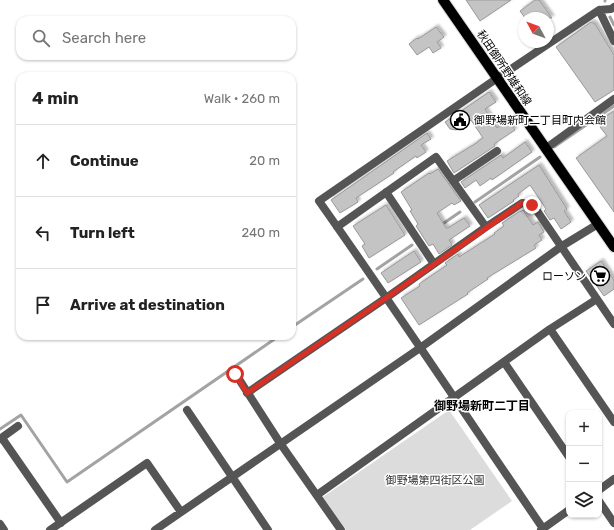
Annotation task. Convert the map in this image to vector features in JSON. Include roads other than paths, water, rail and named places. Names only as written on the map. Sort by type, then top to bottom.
[{"type":"main road","name":"秋田御所野雄和線","points":[[443,0],[496,79],[614,248]]},
{"type":"street","points":[[566,512],[543,529],[455,397],[319,201],[599,10],[611,9],[614,7]]},
{"type":"street","points":[[599,10],[614,41]]},
{"type":"street","points":[[545,149],[614,99]]},
{"type":"street","points":[[453,181],[497,151]]},
{"type":"street","points":[[337,227],[436,157],[486,227]]},
{"type":"street","points":[[386,192],[434,264]]},
{"type":"street","points":[[247,393],[522,203],[532,205],[562,246],[614,324]]},
{"type":"street","points":[[155,530],[420,348],[562,246],[598,224]]},
{"type":"street","points":[[317,495],[550,329],[597,299]]},
{"type":"street","points":[[550,329],[614,422]]},
{"type":"street","points":[[504,362],[566,453]]},
{"type":"street","points":[[235,374],[280,443],[341,530]]},
{"type":"street","points":[[187,410],[268,530]]},
{"type":"street","points":[[18,426],[1,439],[61,522]]},
{"type":"street","points":[[50,530],[147,463],[181,512]]},
{"type":"street","points":[[602,488],[614,479]]},
{"type":"street","points":[[602,505],[614,523]]},
{"type":"street","points":[[0,524],[4,530]]},
{"type":"waterway","points":[[610,17],[614,25]]},
{"type":"waterway","points":[[554,147],[614,106]]},
{"type":"waterway","points":[[475,202],[540,157]]},
{"type":"waterway","points":[[441,225],[460,212]]},
{"type":"waterway","points":[[377,269],[412,245]]},
{"type":"waterway","points":[[296,324],[363,279]]},
{"type":"waterway","points":[[0,429],[21,415],[67,482],[273,340]]},
{"type":"place","name":"御野場新町二丁目町内会館","points":[[460,120]]},
{"type":"place","name":"ローソン","points":[[600,276]]},
{"type":"district","name":"御野場新町二丁目","points":[[482,406]]},
{"type":"park label","name":"御野場第四街区公園","points":[[435,480]]}]
